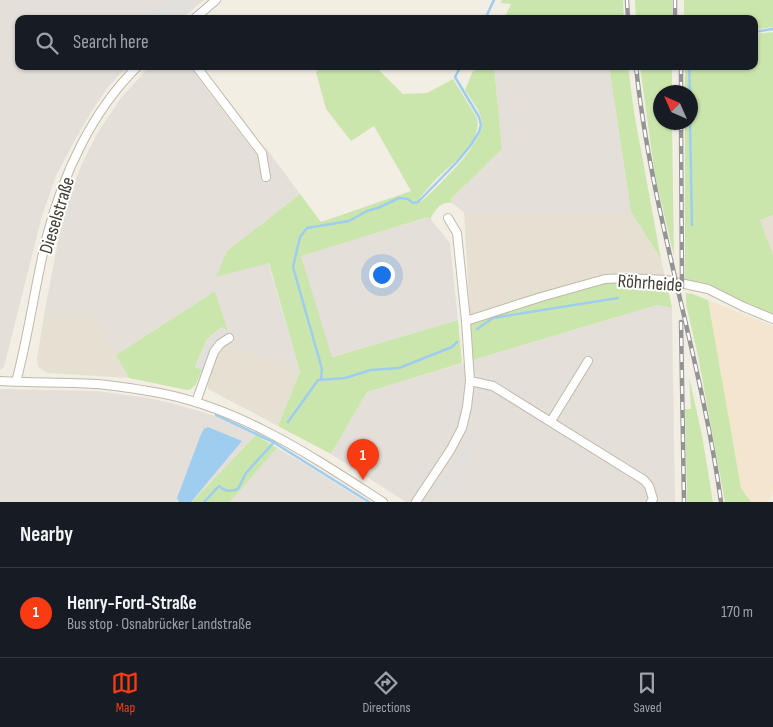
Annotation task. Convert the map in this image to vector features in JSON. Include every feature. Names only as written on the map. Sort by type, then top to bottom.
[{"type":"street","points":[[199,15],[216,0]]},
{"type":"street","name":"Dieselstraße","points":[[16,382],[55,207],[82,144],[114,93],[134,70]]},
{"type":"street","points":[[199,70],[262,153],[266,177]]},
{"type":"street","points":[[416,502],[451,449],[462,428],[470,381],[457,233],[448,218]]},
{"type":"street","name":"Röhrheide","points":[[466,321],[605,279],[628,278],[666,280],[708,289],[752,311],[773,319]]},
{"type":"street","points":[[196,402],[214,352],[220,344],[229,338]]},
{"type":"street","points":[[550,421],[588,361]]},
{"type":"street","points":[[0,381],[96,384],[150,391],[196,402],[254,424],[308,454],[382,502]]},
{"type":"street","points":[[470,381],[493,386],[644,480],[649,486],[653,499],[651,502]]},
{"type":"shaded area","points":[[0,0],[204,0],[186,15],[15,15],[15,70],[124,70],[108,87],[93,109],[56,176],[42,216],[4,367],[0,370]]},
{"type":"shaded area","points":[[170,0],[189,0],[193,6],[185,15],[176,15],[174,11],[168,15],[144,15]]},
{"type":"shaded area","points":[[146,70],[192,70],[257,155],[266,148],[300,194],[227,251],[217,277],[268,262],[300,372],[232,345],[219,354],[212,374],[195,368],[207,339],[223,327],[226,333],[215,291],[116,355],[94,315],[44,315],[64,210],[81,166],[97,134],[121,98]]},
{"type":"shaded area","points":[[494,70],[610,70],[631,212],[464,212],[452,203],[451,199],[502,149]]},
{"type":"shaded area","points":[[464,212],[631,212],[661,259],[665,277],[625,272],[470,316]]},
{"type":"shaded area","points":[[773,215],[773,255],[760,220]]},
{"type":"shaded area","points":[[429,217],[450,243],[458,320],[331,357],[300,256]]},
{"type":"shaded area","points":[[708,300],[773,326],[773,491],[768,502],[751,502],[741,488]]},
{"type":"shaded area","points":[[657,305],[672,308],[675,502],[406,502],[331,454],[367,392]]},
{"type":"shaded area","points":[[44,315],[94,315],[129,378],[48,373],[42,370],[38,366],[37,359]]},
{"type":"shaded area","points":[[223,328],[227,334],[213,344],[202,370],[196,367],[207,339]]},
{"type":"shaded area","points":[[232,345],[300,372],[278,426],[208,389],[219,354]]},
{"type":"shaded area","points":[[0,389],[97,391],[148,398],[212,415],[256,435],[192,502],[0,502]]},
{"type":"shaded area","points":[[470,438],[476,442],[442,496],[436,492]]},
{"type":"shaded area","points":[[277,448],[303,463],[365,502],[230,502]]},
{"type":"green space","points":[[502,0],[623,0],[624,15],[506,15],[511,4],[501,3]]},
{"type":"green space","points":[[635,0],[672,0],[672,15],[636,15]]},
{"type":"green space","points":[[684,0],[773,0],[773,27],[758,29],[758,15],[684,15]]},
{"type":"green space","points":[[773,32],[773,215],[760,220],[773,255],[773,316],[709,286],[685,280],[685,130],[698,130],[698,85],[685,85],[685,70],[758,70],[758,34]]},
{"type":"green space","points":[[318,70],[379,70],[403,94],[427,93],[453,79],[477,118],[475,136],[465,152],[430,185],[419,199],[421,202],[457,166],[475,143],[480,133],[482,120],[476,106],[465,90],[473,71],[494,70],[502,149],[451,199],[452,203],[441,205],[430,219],[428,217],[301,256],[332,357],[458,320],[462,363],[367,392],[331,454],[278,426],[300,372],[269,263],[216,277],[227,251],[300,194],[321,222],[411,191],[374,126],[351,141],[326,109],[316,72]]},
{"type":"green space","points":[[610,70],[629,70],[634,112],[661,259],[631,212]]},
{"type":"green space","points":[[641,70],[672,70],[672,85],[653,85],[653,130],[672,130],[674,256],[655,176]]},
{"type":"green space","points":[[609,281],[668,289],[672,308],[657,305],[473,360],[470,322]]},
{"type":"green space","points":[[215,291],[228,332],[222,327],[207,339],[195,367],[202,370],[196,384],[187,390],[129,378],[116,355]]},
{"type":"green space","points":[[686,293],[708,300],[741,488],[751,502],[725,502],[698,356],[686,304]]},
{"type":"green space","points":[[689,377],[702,435],[713,502],[687,502],[685,409],[691,409]]},
{"type":"green space","points":[[256,435],[277,448],[230,502],[192,502]]},
{"type":"water","points":[[208,427],[242,441],[191,502],[179,502],[177,498],[201,434]]},
{"type":"waterway","points":[[487,15],[494,0]]},
{"type":"waterway","points":[[758,31],[773,29]]},
{"type":"waterway","points":[[321,379],[322,369],[293,267],[300,237],[307,228],[349,221],[367,211],[399,198],[408,199],[413,203],[418,202],[457,162],[471,145],[481,125],[479,117],[455,77],[459,70]]},
{"type":"waterway","points":[[689,70],[690,85]]},
{"type":"waterway","points":[[690,130],[692,225]]},
{"type":"waterway","points":[[477,329],[493,318],[618,298]]},
{"type":"waterway","points":[[288,422],[318,380],[345,378],[371,370],[399,368],[452,347],[457,342]]},
{"type":"waterway","points":[[216,415],[273,442],[369,502]]},
{"type":"waterway","points":[[204,502],[219,486],[228,490],[238,489],[246,473],[275,441]]},
{"type":"railway","points":[[627,0],[628,15]]},
{"type":"railway","points":[[675,0],[675,15]]},
{"type":"railway","points":[[637,70],[653,176],[701,393],[721,502]]},
{"type":"railway","points":[[681,70],[681,85]]},
{"type":"railway","points":[[681,130],[682,287]]},
{"type":"railway","points":[[681,322],[684,502]]},
{"type":"place","name":"Henry-Ford-Straße","points":[[363,480]]}]
